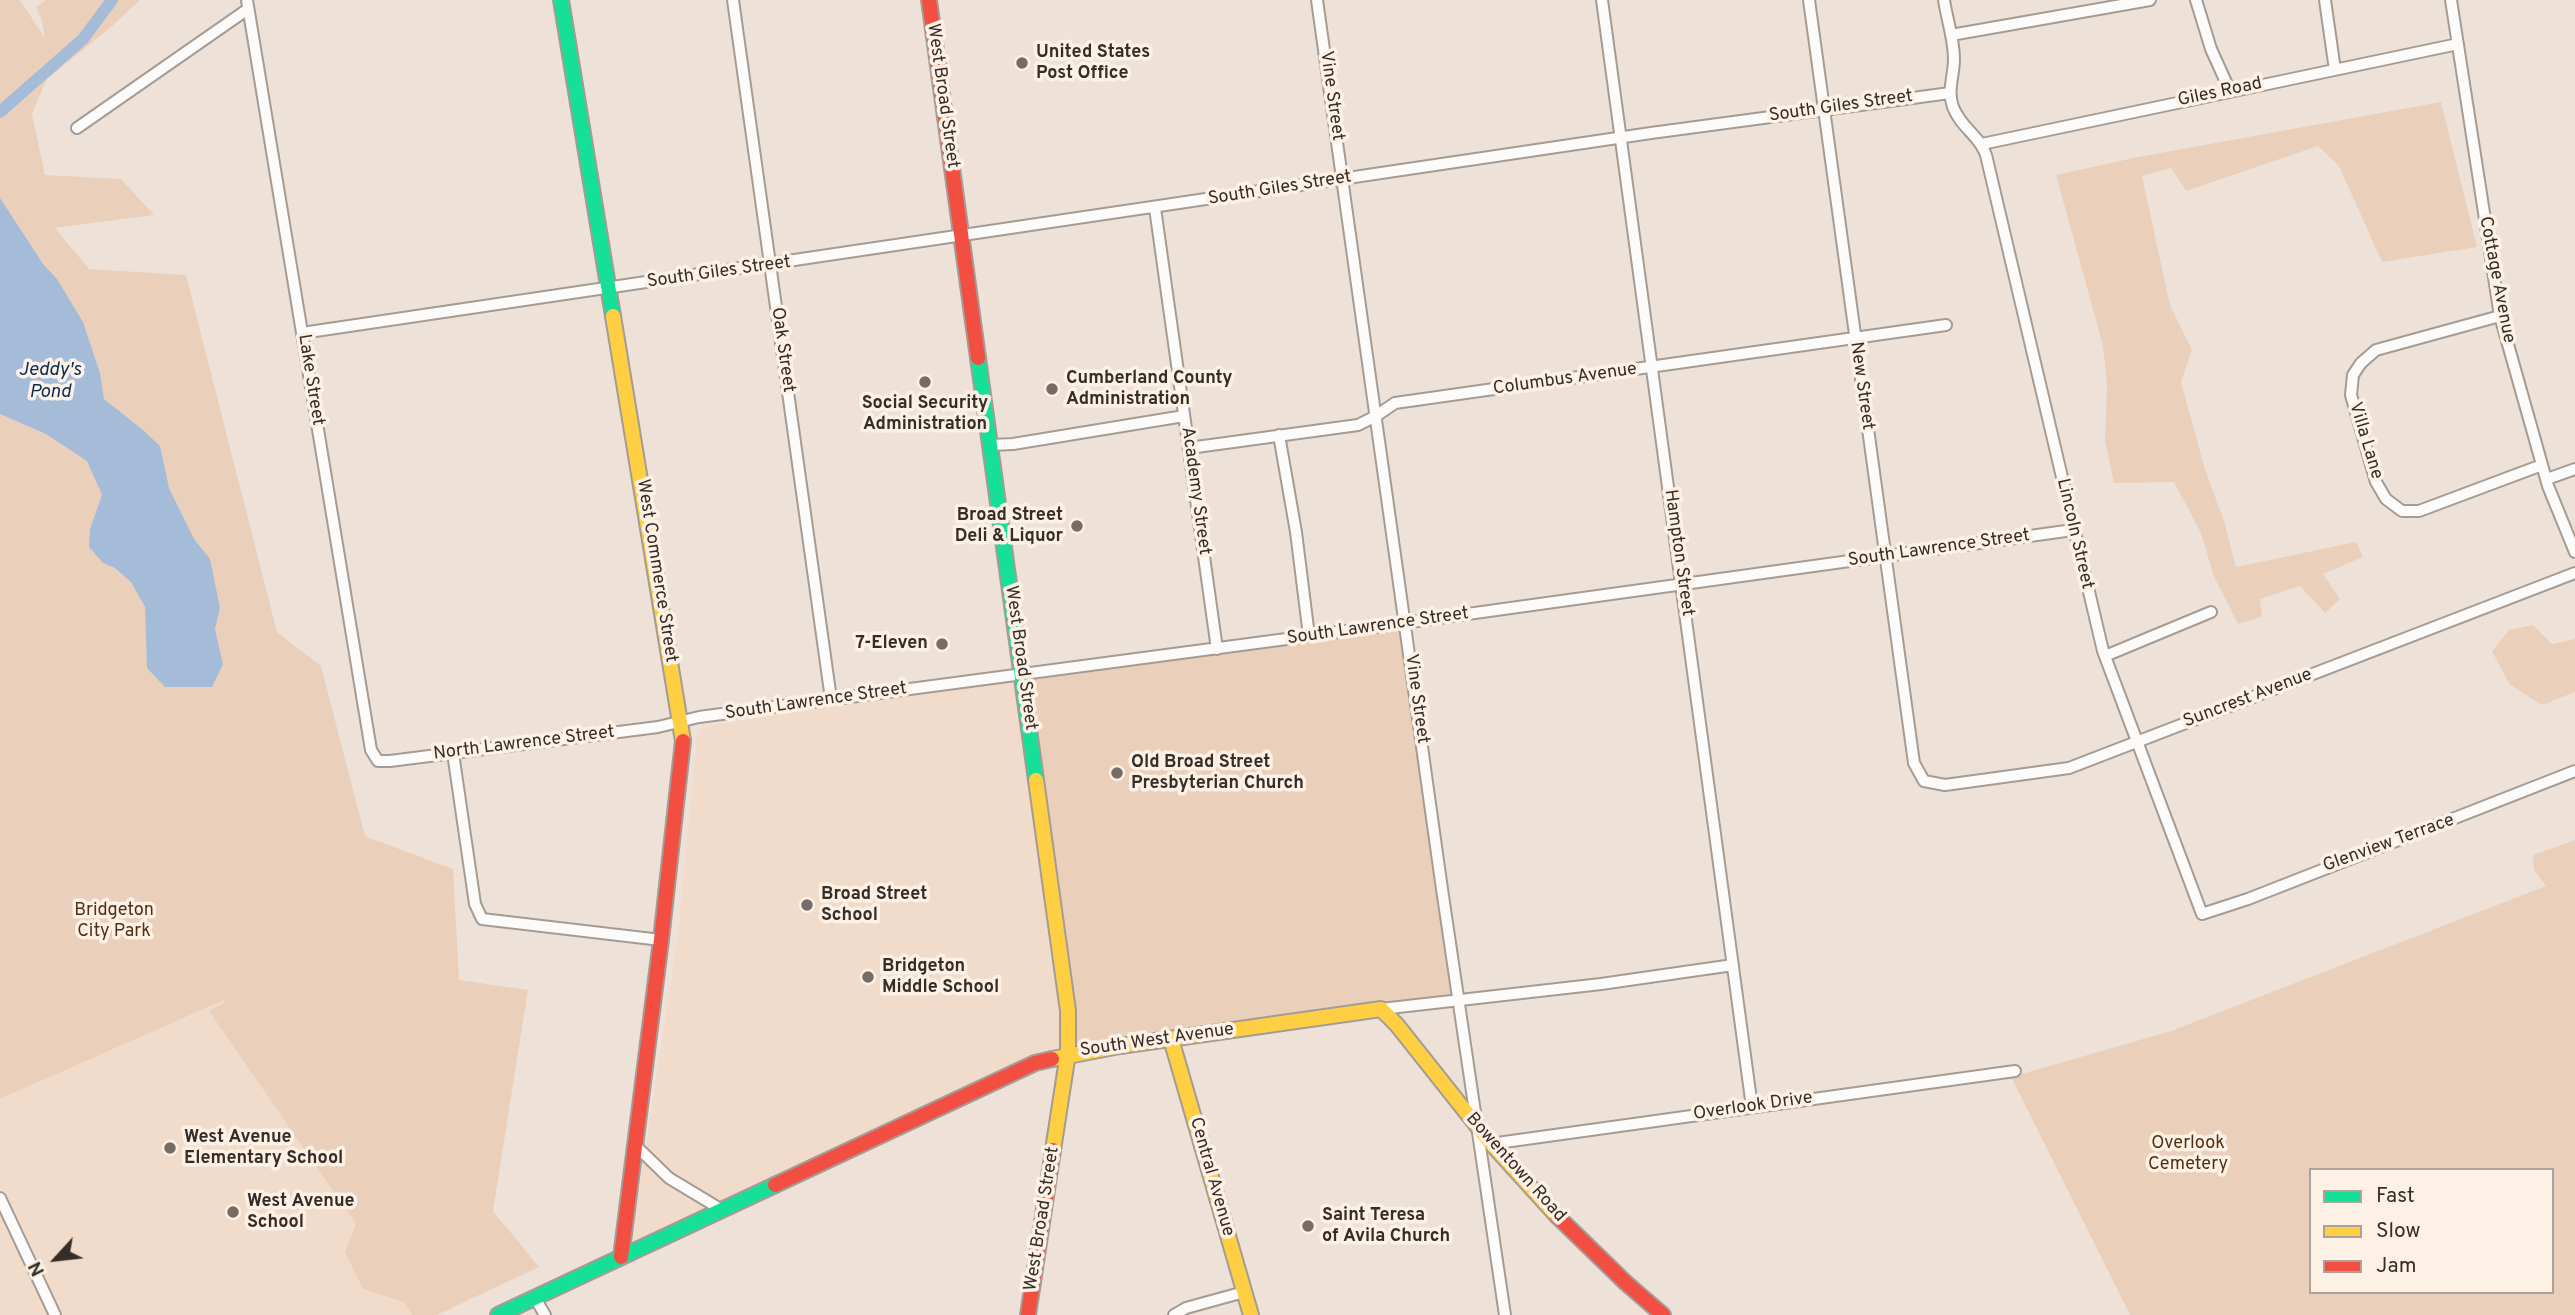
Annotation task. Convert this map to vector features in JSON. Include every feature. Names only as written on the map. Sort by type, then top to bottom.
[{"type":"main road","name":"West Commerce Street","points":[[561,0],[683,737],[661,940],[621,1257]]},
{"type":"main road","name":"West Broad Street","points":[[929,0],[1066,985],[1068,1053],[1028,1315]]},
{"type":"main road","name":"South West Avenue","points":[[498,1315],[1035,1063],[1068,1053],[1381,1009]]},
{"type":"main road","name":"Bowentown Road","points":[[1381,1009],[1397,1025],[1490,1143],[1624,1283],[1663,1315]]},
{"type":"main road","name":"Central Avenue","points":[[1171,1039],[1251,1315]]},
{"type":"street","name":"Oak Street","points":[[733,0],[831,699]]},
{"type":"street","name":"Vine Street","points":[[1317,0],[1505,1315]]},
{"type":"street","name":"Hampton Street","points":[[1602,0],[1752,1107]]},
{"type":"street","name":"New Street","points":[[1809,0],[1884,557],[1916,771]]},
{"type":"street","points":[[1944,0],[1954,60],[1950,93],[1954,109],[1969,134],[1982,144]]},
{"type":"street","points":[[1951,35],[2150,0]]},
{"type":"street","points":[[2196,0],[2211,48],[2230,91]]},
{"type":"street","points":[[2325,0],[2335,70]]},
{"type":"street","name":"Cottage Avenue","points":[[2451,0],[2500,316],[2542,465],[2575,552]]},
{"type":"street","points":[[77,128],[247,4]]},
{"type":"street","name":"Lake Street","points":[[247,4],[372,752]]},
{"type":"street","name":"Giles Road","points":[[1982,144],[2458,44]]},
{"type":"street","name":"South Giles Street","points":[[302,333],[1621,137],[1950,93]]},
{"type":"street","name":"Lincoln Street","points":[[1982,144],[2105,656],[2202,914]]},
{"type":"street","name":"Academy Street","points":[[1155,208],[1217,649]]},
{"type":"street","name":"Villa Lane","points":[[2500,316],[2376,350],[2361,363],[2353,375],[2351,395],[2376,482],[2386,499],[2402,511],[2419,511],[2542,465]]},
{"type":"street","name":"Columbus Avenue","points":[[1189,447],[1359,425],[1395,403],[1946,325]]},
{"type":"street","points":[[991,445],[1013,444],[1184,416]]},
{"type":"street","points":[[1279,435],[1296,532],[1309,636]]},
{"type":"street","points":[[2547,479],[2575,469]]},
{"type":"street","name":"South Lawrence Street","points":[[681,722],[831,699],[1217,649],[2073,530]]},
{"type":"street","name":"Suncrest Avenue","points":[[1916,771],[1924,782],[1945,785],[2070,768],[2575,573]]},
{"type":"street","points":[[2105,656],[2211,612]]},
{"type":"street","name":"North Lawrence Street","points":[[372,752],[375,758],[383,762],[681,722]]},
{"type":"street","points":[[453,753],[475,904],[482,919],[661,940]]},
{"type":"street","name":"Glenview Terrace","points":[[2202,914],[2248,899],[2575,771]]},
{"type":"street","name":"South West Avenue","points":[[1381,1009],[1601,984],[1733,965]]},
{"type":"street","name":"Overlook Drive","points":[[1490,1143],[2015,1071]]},
{"type":"street","points":[[636,1146],[669,1178],[722,1210]]},
{"type":"street","points":[[0,1198],[55,1315]]},
{"type":"street","points":[[1174,1315],[1186,1308],[1244,1292]]},
{"type":"street","points":[[535,1298],[545,1315]]},
{"type":"shaded area","name":"Bridgeton Middle School","points":[[1023,675],[1068,1053],[621,1257],[640,1184],[677,943],[697,737],[702,727]]},
{"type":"shaded area","name":"West Avenue Elementary School","points":[[253,987],[432,1315],[0,1315],[0,1099]]},
{"type":"green space","name":"Bridgeton City Park","points":[[0,0],[20,0],[45,38],[36,7],[46,0],[140,0],[47,79],[32,114],[45,175],[121,179],[154,215],[55,228],[89,269],[186,275],[277,632],[321,666],[365,836],[453,869],[459,980],[528,990],[493,1211],[539,1267],[437,1315],[412,1315],[404,1302],[363,1289],[345,1252],[356,1224],[209,1011],[225,1002],[224,1000],[0,1099]]},
{"type":"green space","points":[[2441,102],[2477,247],[2382,262],[2339,166],[2318,146],[2186,191],[2171,168],[2142,176],[2170,305],[2192,350],[2181,382],[2236,567],[2356,542],[2363,557],[2323,574],[2340,599],[2325,613],[2300,586],[2260,599],[2262,617],[2238,624],[2214,577],[2201,533],[2174,482],[2114,483],[2105,441],[2107,384],[2103,346],[2056,175],[2138,157]]},
{"type":"green space","points":[[1406,623],[1458,1000],[1068,1053],[1023,675]]},
{"type":"green space","points":[[2533,625],[2552,644],[2575,639],[2575,692],[2542,705],[2509,684],[2492,651],[2509,630]]},
{"type":"green space","name":"Overlook Cemetery","points":[[2575,840],[2575,1315],[2130,1315],[2011,1077],[2171,1031],[2546,886],[2534,870],[2533,855]]},
{"type":"water","name":"Jeddy's Pond","points":[[0,198],[43,264],[57,279],[83,322],[100,373],[104,399],[160,446],[169,488],[194,539],[210,559],[220,608],[215,629],[223,664],[212,687],[165,687],[147,668],[145,607],[131,582],[115,568],[103,563],[89,547],[90,529],[102,495],[87,461],[46,434],[0,414]]},
{"type":"waterway","points":[[0,112],[83,39],[112,0]]},
{"type":"traffic: fast","points":[[561,0],[613,316]]},
{"type":"traffic: fast","points":[[978,358],[1036,780]]},
{"type":"traffic: fast","points":[[498,1315],[775,1185]]},
{"type":"traffic: slow","points":[[613,316],[683,741]]},
{"type":"traffic: slow","points":[[1036,780],[1068,1011],[1068,1053],[1053,1150]]},
{"type":"traffic: slow","points":[[1052,1059],[1120,1046],[1381,1009],[1397,1025],[1489,1141],[1557,1216]]},
{"type":"traffic: slow","points":[[1171,1039],[1251,1315]]},
{"type":"traffic: jam","points":[[929,0],[978,358]]},
{"type":"traffic: jam","points":[[621,1257],[683,741]]},
{"type":"traffic: jam","points":[[775,1185],[1035,1063],[1052,1059]]},
{"type":"traffic: jam","points":[[1028,1315],[1053,1150]]},
{"type":"traffic: jam","points":[[1557,1216],[1663,1315]]},
{"type":"place","name":"United States Post Office","points":[[1022,63]]},
{"type":"place","name":"Social Security Administration","points":[[925,382]]},
{"type":"place","name":"Cumberland County Administration","points":[[1052,389]]},
{"type":"place","name":"Broad Street Deli & Liquor","points":[[1077,526]]},
{"type":"place","name":"7-Eleven","points":[[942,644]]},
{"type":"place","name":"Old Broad Street Presbyterian Church","points":[[1117,773]]},
{"type":"place","name":"Broad Street School","points":[[807,905]]},
{"type":"place","name":"Bridgeton Middle School","points":[[868,977]]},
{"type":"place","name":"West Avenue Elementary School","points":[[170,1148]]},
{"type":"place","name":"West Avenue School","points":[[233,1212]]},
{"type":"place","name":"Saint Teresa of Avila Church","points":[[1308,1226]]}]
